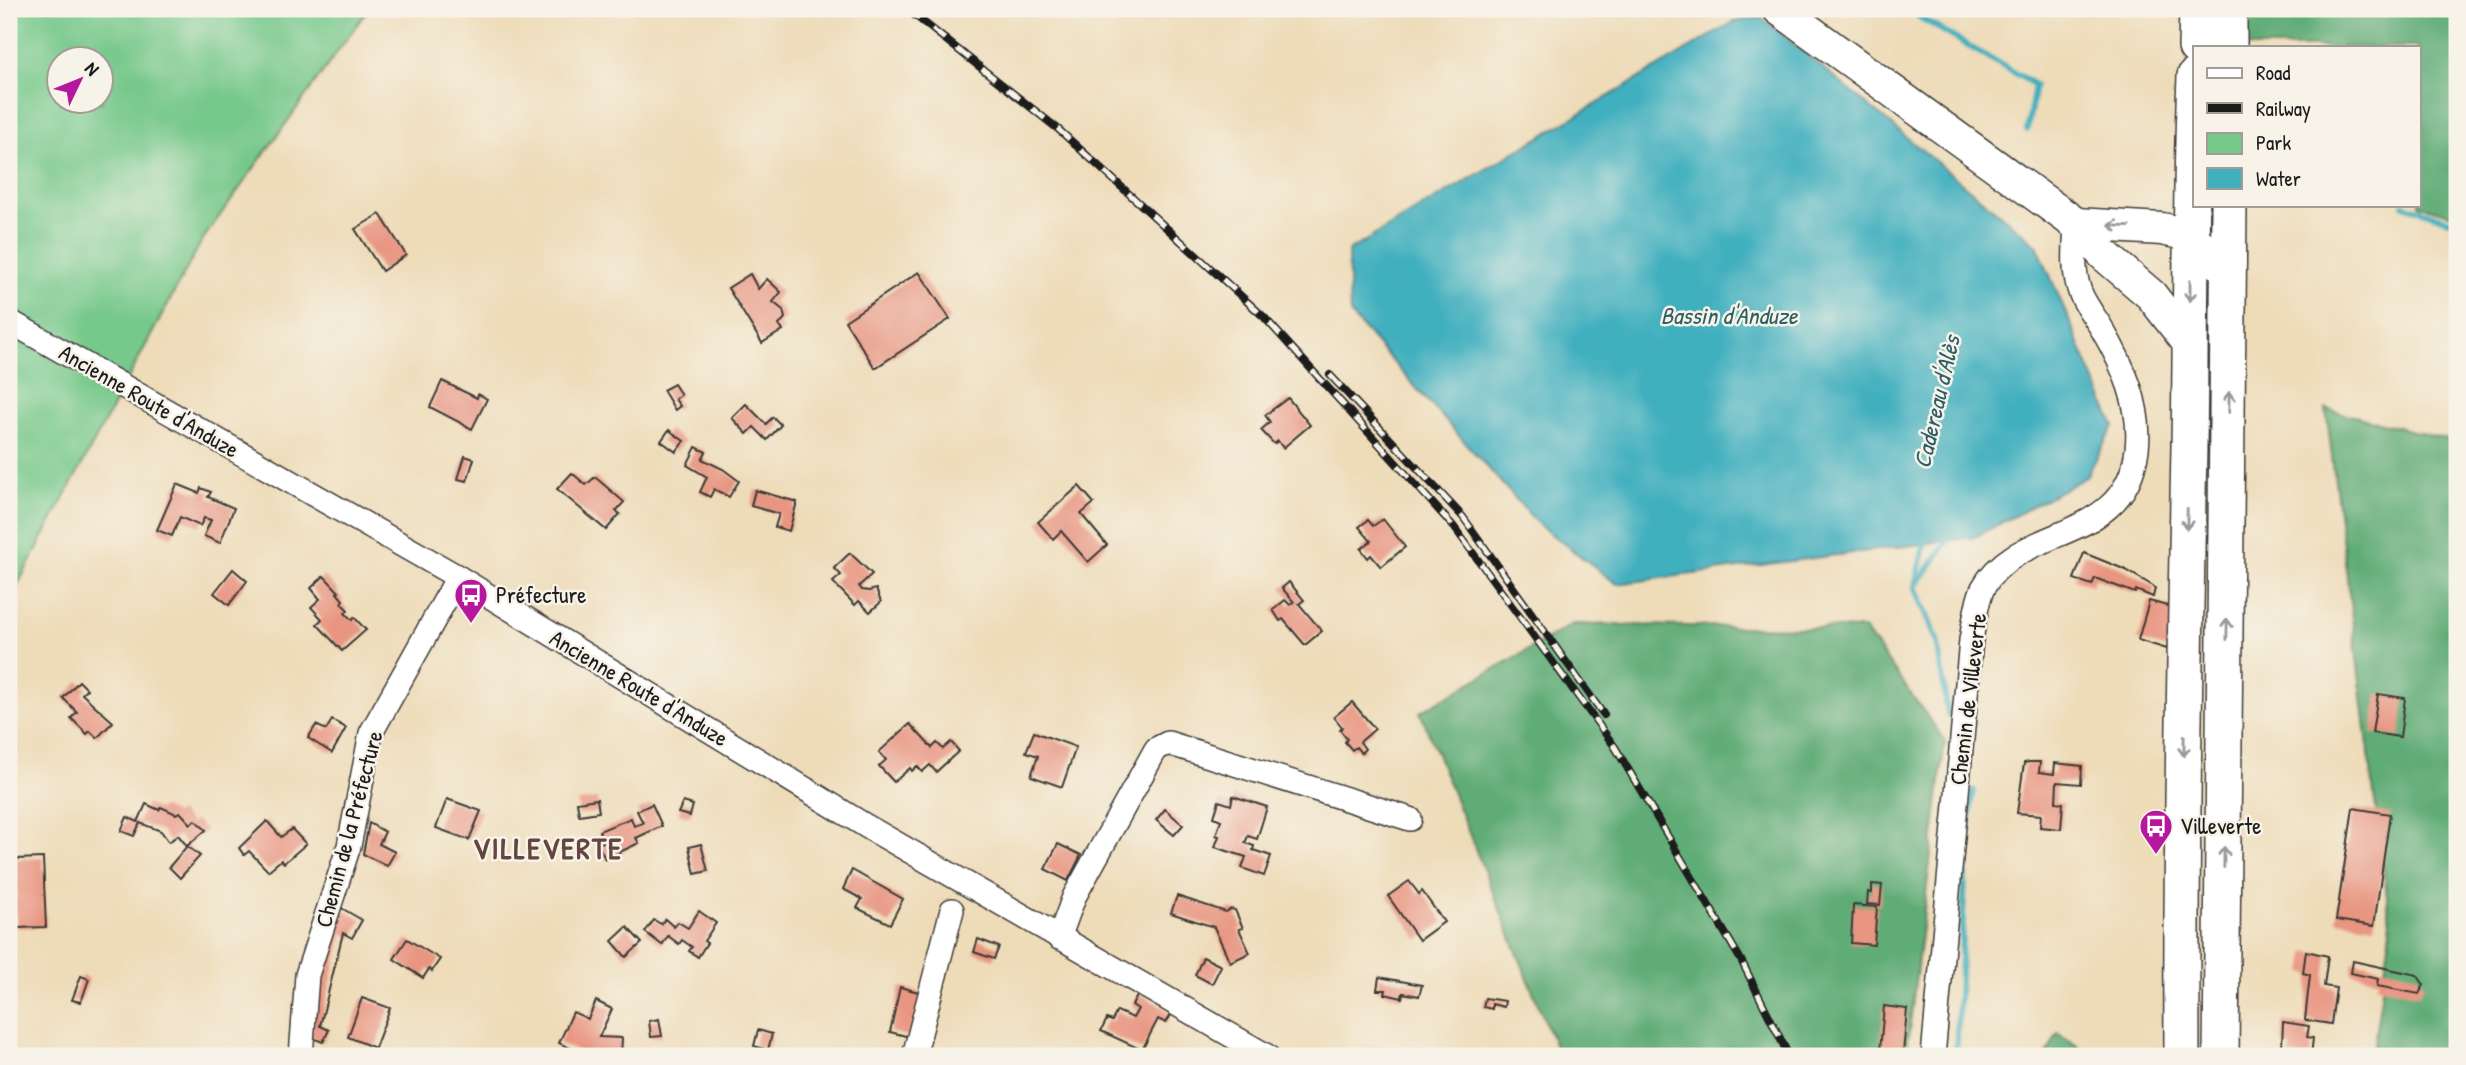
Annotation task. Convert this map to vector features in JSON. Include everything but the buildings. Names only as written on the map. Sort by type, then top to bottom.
[{"type":"main road","points":[[1779,9],[2076,224],[2103,254],[2151,295],[2190,345]]},
{"type":"main road","points":[[2196,46],[2197,9]]},
{"type":"main road","points":[[2229,9],[2229,46]]},
{"type":"main road","points":[[2182,1056],[2181,961],[2193,140]]},
{"type":"main road","points":[[2221,1056],[2229,206]]},
{"type":"main road","points":[[2076,224],[2162,229],[2190,235],[2229,274]]},
{"type":"main road","points":[[2224,925],[2233,1056]]},
{"type":"main road","points":[[2164,1056],[2181,961]]},
{"type":"street","name":"Chemin de Villeverte","points":[[1933,1056],[1971,640],[1983,589],[1992,577],[2023,552],[2088,522],[2116,500],[2127,483],[2137,448],[2138,427],[2130,386],[2117,355],[2080,292],[2074,261],[2076,224]]},
{"type":"street","name":"Ancienne Route d'Anduze","points":[[9,321],[458,577],[866,826],[1267,1056]]},
{"type":"street","name":"Chemin de la Préfecture","points":[[301,1056],[307,975],[349,846],[371,733],[458,577]]},
{"type":"street","points":[[1059,938],[1074,897],[1156,749],[1168,743],[1410,819]]},
{"type":"street","points":[[914,1056],[952,910]]},
{"type":"green space","points":[[9,9],[368,9],[201,242],[9,601]]},
{"type":"green space","points":[[2218,9],[2457,9],[2457,216],[2420,205],[2420,46],[2221,46]]},
{"type":"green space","points":[[2326,409],[2457,442],[2457,1056],[2372,1056],[2391,930]]},
{"type":"green space","points":[[1573,624],[1864,629],[1945,741],[1906,1056],[1559,1056],[1420,712]]},
{"type":"green space","points":[[2058,1033],[2092,1056],[2046,1056]]},
{"type":"water","name":"Bassin d'Anduze","points":[[1761,17],[2037,245],[2114,426],[2086,477],[1975,537],[1617,584],[1539,525],[1350,314],[1348,251],[1734,22]]},
{"type":"waterway","name":"Cadereau d'Alès","points":[[1914,9],[1919,17],[2035,85],[2027,130]]},
{"type":"waterway","name":"Cadereau d'Alès","points":[[2407,206],[2457,223]]},
{"type":"waterway","name":"Cadereau d'Alès","points":[[1919,582],[1953,534]]},
{"type":"waterway","name":"Cadereau d'Alès","points":[[1926,538],[1915,586],[1937,640],[1948,715]]},
{"type":"waterway","name":"Cadereau d'Alès","points":[[1956,1056],[1967,837],[1973,790]]},
{"type":"railway","points":[[907,9],[1058,129],[1264,317],[1454,527],[1615,747],[1741,960],[1789,1056]]},
{"type":"railway","points":[[1330,375],[1463,517],[1604,715]]},
{"type":"place","name":"Préfecture","points":[[471,625]]},
{"type":"place","name":"Villeverte","points":[[2156,856]]},
{"type":"district","name":"VILLEVERTE","points":[[548,849]]}]
